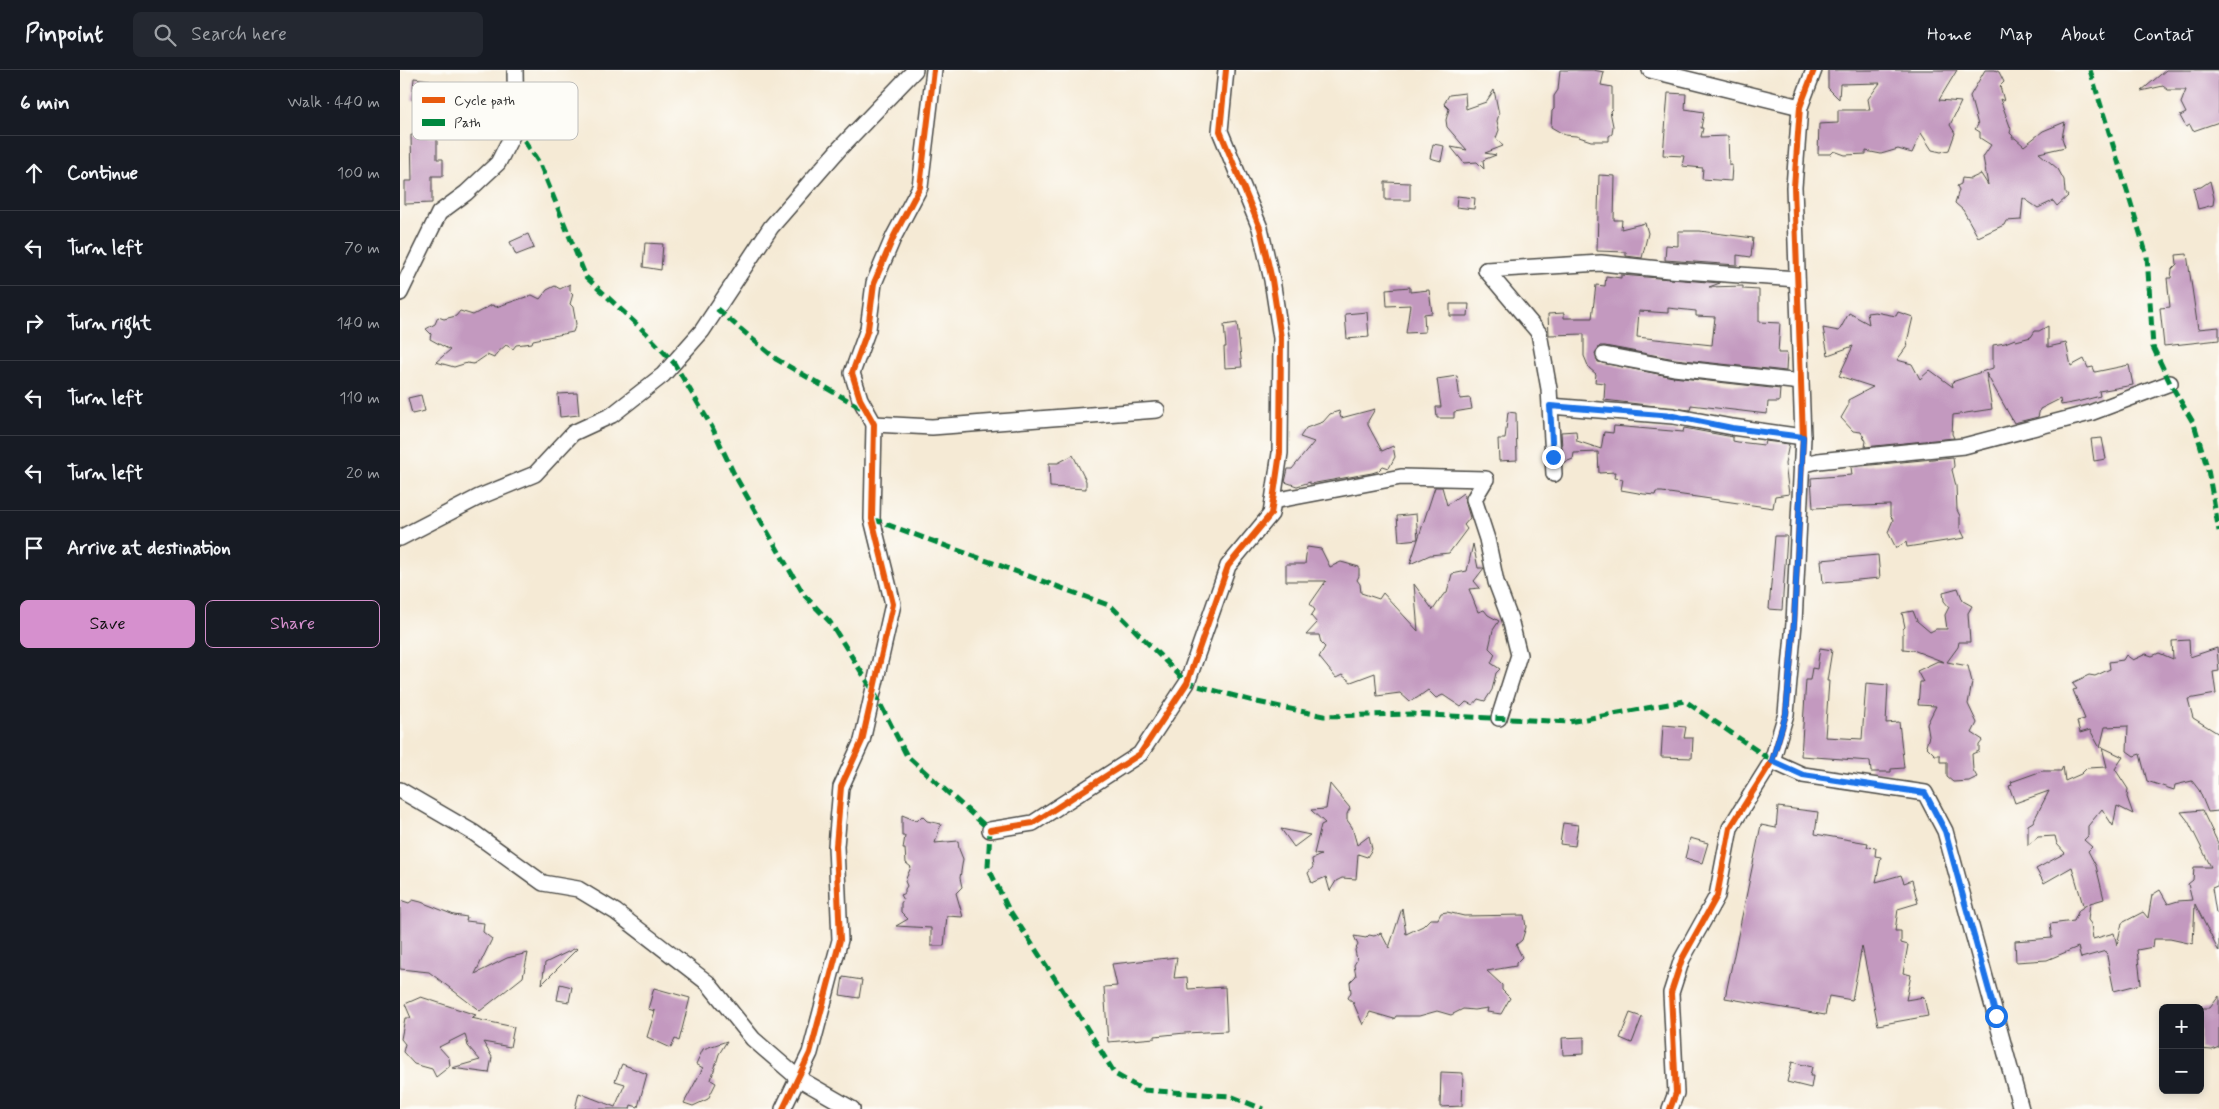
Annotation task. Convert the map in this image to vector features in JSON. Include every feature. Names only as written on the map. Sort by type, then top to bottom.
[{"type":"street","points":[[400,538],[478,497],[536,474],[573,433],[612,415],[663,375],[702,331],[771,227],[840,148],[915,70]]},
{"type":"street","points":[[783,1109],[810,1053],[840,940],[836,846],[841,787],[862,741],[893,604],[872,519],[874,424],[860,399],[852,374],[868,329],[874,283],[894,236],[920,187],[934,70]]},
{"type":"street","points":[[990,830],[1033,823],[1063,806],[1140,754],[1187,683],[1228,566],[1271,514],[1280,453],[1281,338],[1272,280],[1260,228],[1220,131],[1226,70]]},
{"type":"street","points":[[1650,70],[1800,107]]},
{"type":"street","points":[[1670,1109],[1676,1093],[1671,993],[1682,959],[1717,896],[1730,828],[1772,761],[1786,714],[1794,623],[1803,437],[1794,187],[1800,107],[1814,70]]},
{"type":"street","points":[[400,293],[439,213],[466,193],[498,163],[510,140]]},
{"type":"street","points":[[1554,474],[1550,406],[1539,333],[1486,270],[1601,263],[1798,279]]},
{"type":"street","points":[[1604,355],[1674,368],[1801,382]]},
{"type":"street","points":[[1801,465],[1964,446],[2090,412],[2170,384]]},
{"type":"street","points":[[1550,406],[1673,416],[1732,428],[1803,437]]},
{"type":"street","points":[[874,424],[932,427],[1157,410]]},
{"type":"street","points":[[1273,501],[1400,477],[1486,479],[1474,499],[1487,538],[1496,582],[1510,619],[1519,655],[1499,718]]},
{"type":"street","points":[[1772,761],[1803,775],[1925,793],[1945,831],[2021,1109]]},
{"type":"street","points":[[400,790],[474,833],[543,883],[578,889],[616,912],[708,983],[754,1039],[798,1078],[852,1109]]},
{"type":"building","points":[[1560,70],[1604,72],[1601,85],[1612,87],[1612,109],[1610,111],[1613,126],[1609,141],[1591,141],[1565,135],[1551,127],[1554,96],[1558,90]]},
{"type":"building","points":[[1828,70],[1957,70],[1939,100],[1961,102],[1950,125],[1955,133],[1949,150],[1941,152],[1932,150],[1921,133],[1912,153],[1898,149],[1881,154],[1866,151],[1866,154],[1845,155],[1834,151],[1831,154],[1818,154],[1819,124],[1838,123],[1838,110],[1870,110],[1868,99],[1880,83],[1840,84],[1839,99],[1828,88]]},
{"type":"building","points":[[1985,70],[1999,72],[2004,82],[2000,86],[2004,101],[2000,99],[2011,129],[2010,133],[2013,136],[2012,138],[2015,138],[2024,146],[2043,131],[2065,122],[2062,138],[2065,147],[2039,153],[2058,169],[2064,180],[2065,192],[2068,196],[2057,206],[2053,201],[2038,208],[2023,198],[2021,220],[2006,221],[2004,225],[1978,237],[1963,210],[1955,203],[1959,190],[1957,186],[1961,184],[1962,178],[1970,179],[1981,174],[1988,185],[1983,157],[1991,145],[1980,138],[1980,132],[1975,129],[1978,125],[1970,96]]},
{"type":"building","points":[[2166,70],[2219,70],[2219,122],[2193,131],[2190,125],[2186,127],[2180,116],[2186,113],[2181,103],[2186,90],[2168,90],[2163,86],[2141,91]]},
{"type":"building","points":[[414,78],[430,80],[430,82],[414,82]]},
{"type":"building","points":[[1494,90],[1499,114],[1497,121],[1499,130],[1496,138],[1503,146],[1485,153],[1496,155],[1483,160],[1484,169],[1477,162],[1464,163],[1451,147],[1467,150],[1447,127],[1446,120],[1449,109],[1444,104],[1449,95],[1465,93],[1466,109],[1486,102]]},
{"type":"building","points":[[1668,93],[1686,94],[1685,109],[1704,112],[1701,137],[1728,136],[1729,165],[1732,165],[1731,181],[1702,179],[1703,168],[1682,166],[1684,156],[1663,155]]},
{"type":"building","points":[[411,135],[412,140],[437,140],[437,159],[443,159],[443,176],[432,176],[432,203],[405,204],[405,181],[412,181]]},
{"type":"building","points":[[1433,144],[1444,146],[1441,161],[1430,158]]},
{"type":"building","points":[[1599,175],[1615,176],[1614,220],[1622,220],[1621,229],[1645,223],[1648,233],[1642,258],[1626,256],[1626,252],[1597,251]]},
{"type":"building","points":[[2210,181],[2214,198],[2213,205],[2198,209],[2193,188],[2201,187]]},
{"type":"building","points":[[1385,182],[1410,183],[1410,200],[1385,200]]},
{"type":"building","points":[[1457,196],[1475,198],[1474,209],[1456,207]]},
{"type":"building","points":[[1678,231],[1700,231],[1753,238],[1751,257],[1737,255],[1737,265],[1665,260],[1666,245],[1678,246]]},
{"type":"building","points":[[528,234],[534,248],[516,255],[510,242]]},
{"type":"building","points":[[645,243],[663,244],[661,270],[643,267]]},
{"type":"building","points":[[2187,254],[2198,329],[2219,327],[2219,340],[2164,346],[2160,308],[2170,307],[2167,278],[2171,278],[2172,269],[2177,264],[2176,255]]},
{"type":"building","points":[[1621,275],[1720,283],[1709,287],[1743,286],[1743,289],[1759,290],[1759,322],[1780,323],[1778,353],[1787,353],[1786,371],[1675,359],[1605,346],[1600,346],[1595,353],[1598,362],[1673,377],[1780,389],[1779,402],[1768,402],[1767,414],[1691,405],[1690,410],[1604,400],[1605,383],[1595,382],[1596,374],[1589,368],[1584,356],[1584,334],[1549,335],[1548,314],[1564,313],[1564,318],[1592,318],[1596,285],[1605,286],[1606,276],[1621,278]],"holes":[[[1668,308],[1696,311],[1696,316],[1715,317],[1712,345],[1637,337],[1639,311],[1668,313]]]},
{"type":"building","points":[[570,284],[570,291],[573,294],[570,304],[573,307],[576,324],[573,332],[533,340],[532,343],[516,345],[513,349],[506,345],[494,358],[487,355],[474,364],[467,363],[454,367],[436,362],[450,350],[430,339],[431,334],[426,329],[435,324],[438,317],[444,319],[456,316],[460,311],[473,315],[492,305],[496,307],[532,295],[540,299],[547,290],[555,286],[560,289]]},
{"type":"building","points":[[1410,287],[1410,292],[1429,290],[1432,313],[1424,314],[1425,332],[1406,333],[1410,305],[1387,306],[1386,289]]},
{"type":"building","points":[[1450,304],[1469,304],[1468,316],[1450,316]]},
{"type":"building","points":[[1367,312],[1369,337],[1347,339],[1345,314]]},
{"type":"building","points":[[1875,312],[1896,316],[1898,312],[1913,317],[1907,342],[1908,345],[1897,360],[1912,364],[1920,379],[1930,370],[1953,387],[1952,382],[1993,368],[1993,345],[2031,337],[2035,331],[2048,326],[2048,347],[2066,343],[2071,366],[2084,359],[2088,368],[2093,367],[2095,372],[2129,365],[2133,385],[2099,391],[2100,396],[2077,402],[2061,405],[2060,399],[2040,409],[2038,417],[2014,423],[1986,373],[1992,409],[1953,415],[1952,434],[1954,438],[1865,447],[1866,441],[1861,432],[1853,431],[1841,418],[1848,406],[1848,400],[1873,387],[1839,376],[1853,346],[1828,355],[1823,328],[1839,331],[1849,313],[1869,324],[1867,313]]},
{"type":"building","points":[[1237,323],[1242,367],[1225,368],[1224,325]]},
{"type":"building","points":[[1457,376],[1460,399],[1470,398],[1472,409],[1454,412],[1454,418],[1437,418],[1436,407],[1441,407],[1437,379]]},
{"type":"building","points":[[577,393],[579,415],[560,417],[558,394]]},
{"type":"building","points":[[421,395],[425,411],[412,414],[408,398]]},
{"type":"building","points":[[1375,409],[1368,421],[1368,425],[1382,451],[1393,446],[1395,457],[1389,468],[1383,466],[1378,471],[1372,473],[1310,484],[1310,482],[1297,486],[1285,482],[1288,469],[1292,469],[1314,442],[1300,437],[1306,428],[1323,422],[1330,414],[1339,411],[1341,418]]},
{"type":"building","points":[[1508,412],[1516,413],[1517,460],[1499,461],[1498,439],[1505,439]]},
{"type":"building","points":[[1614,426],[1683,432],[1684,428],[1733,437],[1733,441],[1738,442],[1764,445],[1765,441],[1789,444],[1785,464],[1789,494],[1775,496],[1773,508],[1662,492],[1656,492],[1655,495],[1644,494],[1621,490],[1623,479],[1614,478],[1615,472],[1599,473],[1598,452],[1574,453],[1573,459],[1563,463],[1561,432],[1576,431],[1577,441],[1601,449],[1604,432],[1613,433]]},
{"type":"building","points":[[2102,438],[2106,459],[2094,461],[2091,439]]},
{"type":"building","points":[[1073,455],[1086,481],[1086,489],[1050,487],[1049,463],[1058,463]]},
{"type":"building","points":[[1953,457],[1954,466],[1952,470],[1956,486],[1957,510],[1960,516],[1960,528],[1965,538],[1907,547],[1906,542],[1896,548],[1888,532],[1893,520],[1890,515],[1890,505],[1813,508],[1811,478],[1852,475],[1851,467]]},
{"type":"building","points":[[1435,487],[1442,487],[1447,505],[1463,493],[1470,518],[1464,525],[1467,529],[1449,553],[1430,555],[1410,564]]},
{"type":"building","points":[[1416,514],[1418,539],[1399,541],[1397,516]]},
{"type":"building","points":[[1775,536],[1787,536],[1782,610],[1769,609]]},
{"type":"building","points":[[1473,544],[1478,568],[1484,568],[1474,581],[1480,588],[1469,589],[1478,612],[1484,610],[1488,615],[1499,621],[1493,630],[1489,648],[1495,654],[1491,663],[1500,669],[1496,673],[1492,690],[1485,701],[1478,699],[1473,705],[1466,702],[1461,707],[1443,695],[1436,698],[1428,690],[1409,701],[1400,693],[1377,696],[1375,673],[1351,682],[1342,675],[1336,678],[1319,657],[1325,647],[1321,643],[1319,635],[1306,635],[1317,623],[1311,616],[1315,610],[1310,604],[1326,581],[1286,581],[1286,564],[1305,564],[1307,547],[1321,549],[1330,567],[1341,562],[1359,567],[1357,580],[1360,584],[1361,593],[1379,599],[1383,593],[1418,631],[1414,584],[1433,610],[1443,595],[1447,593],[1452,574],[1467,571]]},
{"type":"building","points":[[1878,555],[1880,578],[1823,583],[1821,560]]},
{"type":"building","points":[[1958,588],[1963,601],[1972,606],[1968,613],[1970,642],[1959,642],[1958,647],[1947,662],[1968,666],[1972,682],[1968,704],[1977,723],[1972,733],[1983,740],[1979,745],[1979,751],[1972,754],[1973,770],[1977,777],[1969,781],[1953,782],[1947,777],[1947,762],[1940,762],[1940,755],[1935,755],[1926,746],[1929,736],[1927,724],[1936,706],[1918,705],[1920,682],[1923,682],[1917,671],[1938,661],[1944,662],[1913,650],[1903,649],[1903,629],[1905,627],[1902,613],[1913,611],[1917,621],[1930,632],[1936,629],[1947,629],[1945,615],[1949,607],[1944,601],[1943,592]]},
{"type":"building","points":[[2189,640],[2190,657],[2217,648],[2219,671],[2213,672],[2216,694],[2188,699],[2193,718],[2219,734],[2219,811],[2208,812],[2199,790],[2192,781],[2175,785],[2174,790],[2147,781],[2140,754],[2134,756],[2127,751],[2128,726],[2105,727],[2100,748],[2090,730],[2080,733],[2077,721],[2085,719],[2073,690],[2077,689],[2072,683],[2089,675],[2095,676],[2110,669],[2109,662],[2123,660],[2126,655],[2133,660],[2146,654],[2152,656],[2159,653],[2173,659],[2172,641]]},
{"type":"building","points":[[1820,648],[1832,650],[1827,681],[1829,681],[1825,737],[1862,739],[1866,683],[1888,685],[1886,723],[1899,722],[1904,768],[1891,769],[1891,772],[1871,772],[1870,761],[1801,756],[1806,680],[1810,680],[1812,668],[1817,669]]},
{"type":"building","points":[[1663,725],[1686,727],[1684,738],[1693,738],[1692,758],[1661,757]]},
{"type":"building","points":[[2102,747],[2123,757],[2115,769],[2128,789],[2127,797],[2133,814],[2117,806],[2113,826],[2102,809],[2088,826],[2088,836],[2084,840],[2092,847],[2088,851],[2096,866],[2104,899],[2090,903],[2088,920],[2091,924],[2093,939],[2114,933],[2117,945],[2122,923],[2143,912],[2148,918],[2152,895],[2160,890],[2168,904],[2192,900],[2188,884],[2193,880],[2194,867],[2211,867],[2188,821],[2181,812],[2202,810],[2219,845],[2219,885],[2218,882],[2217,886],[2212,888],[2216,913],[2219,912],[2219,952],[2195,904],[2193,944],[2170,939],[2154,939],[2153,947],[2137,950],[2141,984],[2114,991],[2106,951],[2081,958],[2078,947],[2047,960],[2016,962],[2015,941],[2052,938],[2050,924],[2074,921],[2079,910],[2088,904],[2083,905],[2072,867],[2044,883],[2036,869],[2065,853],[2057,844],[2055,836],[2038,837],[2028,845],[2028,825],[2033,822],[2049,791],[2015,803],[2009,786],[2012,785],[2011,782],[2042,771],[2061,771],[2063,766],[2065,781],[2081,774],[2087,768],[2107,767]]},
{"type":"building","points":[[1330,784],[1350,808],[1347,820],[1352,827],[1357,845],[1369,836],[1372,849],[1367,857],[1358,854],[1356,879],[1342,878],[1336,881],[1330,891],[1326,877],[1312,883],[1308,873],[1313,867],[1312,859],[1321,855],[1314,854],[1321,825],[1325,823],[1311,810],[1326,809]]},
{"type":"building","points":[[1778,807],[1818,812],[1815,834],[1868,843],[1867,847],[1876,848],[1875,856],[1881,857],[1876,882],[1901,875],[1904,883],[1912,880],[1918,903],[1898,909],[1895,931],[1901,931],[1901,943],[1908,945],[1903,973],[1911,975],[1906,1000],[1924,997],[1928,1016],[1878,1025],[1862,946],[1852,1000],[1829,996],[1825,1015],[1725,998],[1761,825],[1776,828]]},
{"type":"building","points":[[902,815],[917,821],[922,816],[927,821],[941,824],[935,843],[958,841],[963,859],[960,878],[962,887],[956,893],[963,917],[947,916],[944,946],[931,946],[931,928],[896,926],[908,919],[901,912],[903,900],[900,895],[905,893],[907,886],[905,881],[911,867],[906,863],[905,849],[903,849],[905,836],[902,836]]},
{"type":"building","points":[[1563,823],[1578,825],[1575,846],[1560,844]]},
{"type":"building","points":[[1281,829],[1310,835],[1294,847]]},
{"type":"building","points":[[1690,838],[1708,843],[1702,863],[1685,858]]},
{"type":"building","points":[[400,900],[409,903],[413,900],[421,902],[454,915],[467,917],[466,921],[484,923],[483,932],[492,939],[475,974],[507,958],[528,953],[523,977],[480,1011],[429,972],[400,969]]},
{"type":"building","points":[[1402,908],[1406,934],[1423,926],[1430,919],[1438,919],[1441,913],[1447,912],[1464,916],[1524,915],[1526,927],[1522,940],[1516,945],[1522,957],[1516,963],[1516,966],[1487,971],[1502,985],[1502,990],[1510,998],[1501,1014],[1487,1012],[1488,1008],[1463,1009],[1451,1015],[1437,1011],[1419,1016],[1396,1016],[1394,1019],[1370,1012],[1363,1025],[1353,1002],[1348,998],[1351,992],[1350,982],[1356,976],[1354,965],[1357,960],[1355,950],[1358,945],[1354,936],[1366,938],[1369,935],[1374,936],[1381,933],[1389,948]]},
{"type":"building","points":[[577,949],[542,984],[545,963]]},
{"type":"building","points":[[1177,957],[1174,978],[1187,977],[1188,989],[1225,987],[1227,1031],[1185,1033],[1108,1042],[1104,987],[1117,986],[1112,964]]},
{"type":"building","points":[[843,977],[862,980],[859,998],[840,995]]},
{"type":"building","points":[[560,984],[572,987],[569,1002],[557,1000]]},
{"type":"building","points":[[654,988],[690,998],[679,1041],[675,1039],[671,1048],[647,1037],[655,1011],[648,1009]]},
{"type":"building","points":[[2219,996],[2219,1047],[2212,1050],[2204,1049],[2204,1008],[2210,1008]]},
{"type":"building","points":[[421,997],[476,1015],[471,1018],[514,1027],[510,1047],[483,1042],[492,1057],[489,1073],[452,1068],[480,1060],[468,1046],[465,1034],[439,1047],[449,1058],[450,1066],[436,1077],[432,1069],[414,1064],[403,1052],[405,1044],[401,1039],[405,1018],[411,1018],[405,1004]]},
{"type":"building","points":[[1630,1013],[1642,1017],[1632,1043],[1620,1038]]},
{"type":"building","points":[[1584,1037],[1584,1054],[1563,1055],[1562,1038]]},
{"type":"building","points":[[727,1041],[719,1054],[711,1080],[716,1083],[708,1099],[693,1106],[684,1103],[703,1068],[696,1064],[703,1049]]},
{"type":"building","points":[[1792,1062],[1812,1067],[1810,1076],[1813,1076],[1811,1088],[1787,1082]]},
{"type":"building","points":[[622,1064],[647,1074],[638,1107],[631,1105],[630,1109],[575,1109],[579,1093],[615,1107],[625,1084],[615,1081]]},
{"type":"building","points":[[1441,1072],[1463,1073],[1462,1106],[1440,1107]]},
{"type":"marked path","points":[[2090,70],[2147,256],[2153,347],[2170,383],[2194,424],[2208,470],[2219,531]]},
{"type":"marked path","points":[[524,140],[540,164],[586,277],[646,333],[674,363],[712,427],[734,474],[804,595],[830,622],[874,692],[907,756],[990,830],[988,867],[1008,908],[1077,1012],[1115,1074],[1143,1090],[1230,1096],[1263,1109]]},
{"type":"marked path","points":[[717,309],[776,359],[863,409]]},
{"type":"marked path","points":[[872,519],[1111,606],[1187,683],[1257,702],[1324,716],[1413,714],[1569,722],[1685,701],[1772,761]]},
{"type":"cycle path","points":[[783,1109],[810,1053],[840,940],[836,846],[841,787],[862,741],[893,604],[872,519],[874,424],[860,399],[852,373],[868,329],[874,283],[894,236],[920,187],[934,70]]},
{"type":"cycle path","points":[[990,830],[1033,823],[1140,754],[1187,683],[1228,566],[1271,514],[1280,453],[1281,338],[1272,280],[1260,228],[1220,131],[1226,70]]},
{"type":"cycle path","points":[[1670,1109],[1676,1093],[1671,993],[1682,959],[1717,896],[1730,828],[1772,761],[1786,714],[1794,623],[1803,437],[1794,187],[1800,107],[1814,70]]},
{"type":"route","points":[[1553,457],[1550,406],[1673,416],[1732,428],[1803,437],[1794,623],[1786,714],[1772,761],[1803,775],[1925,793],[1945,831],[1996,1016]]}]
